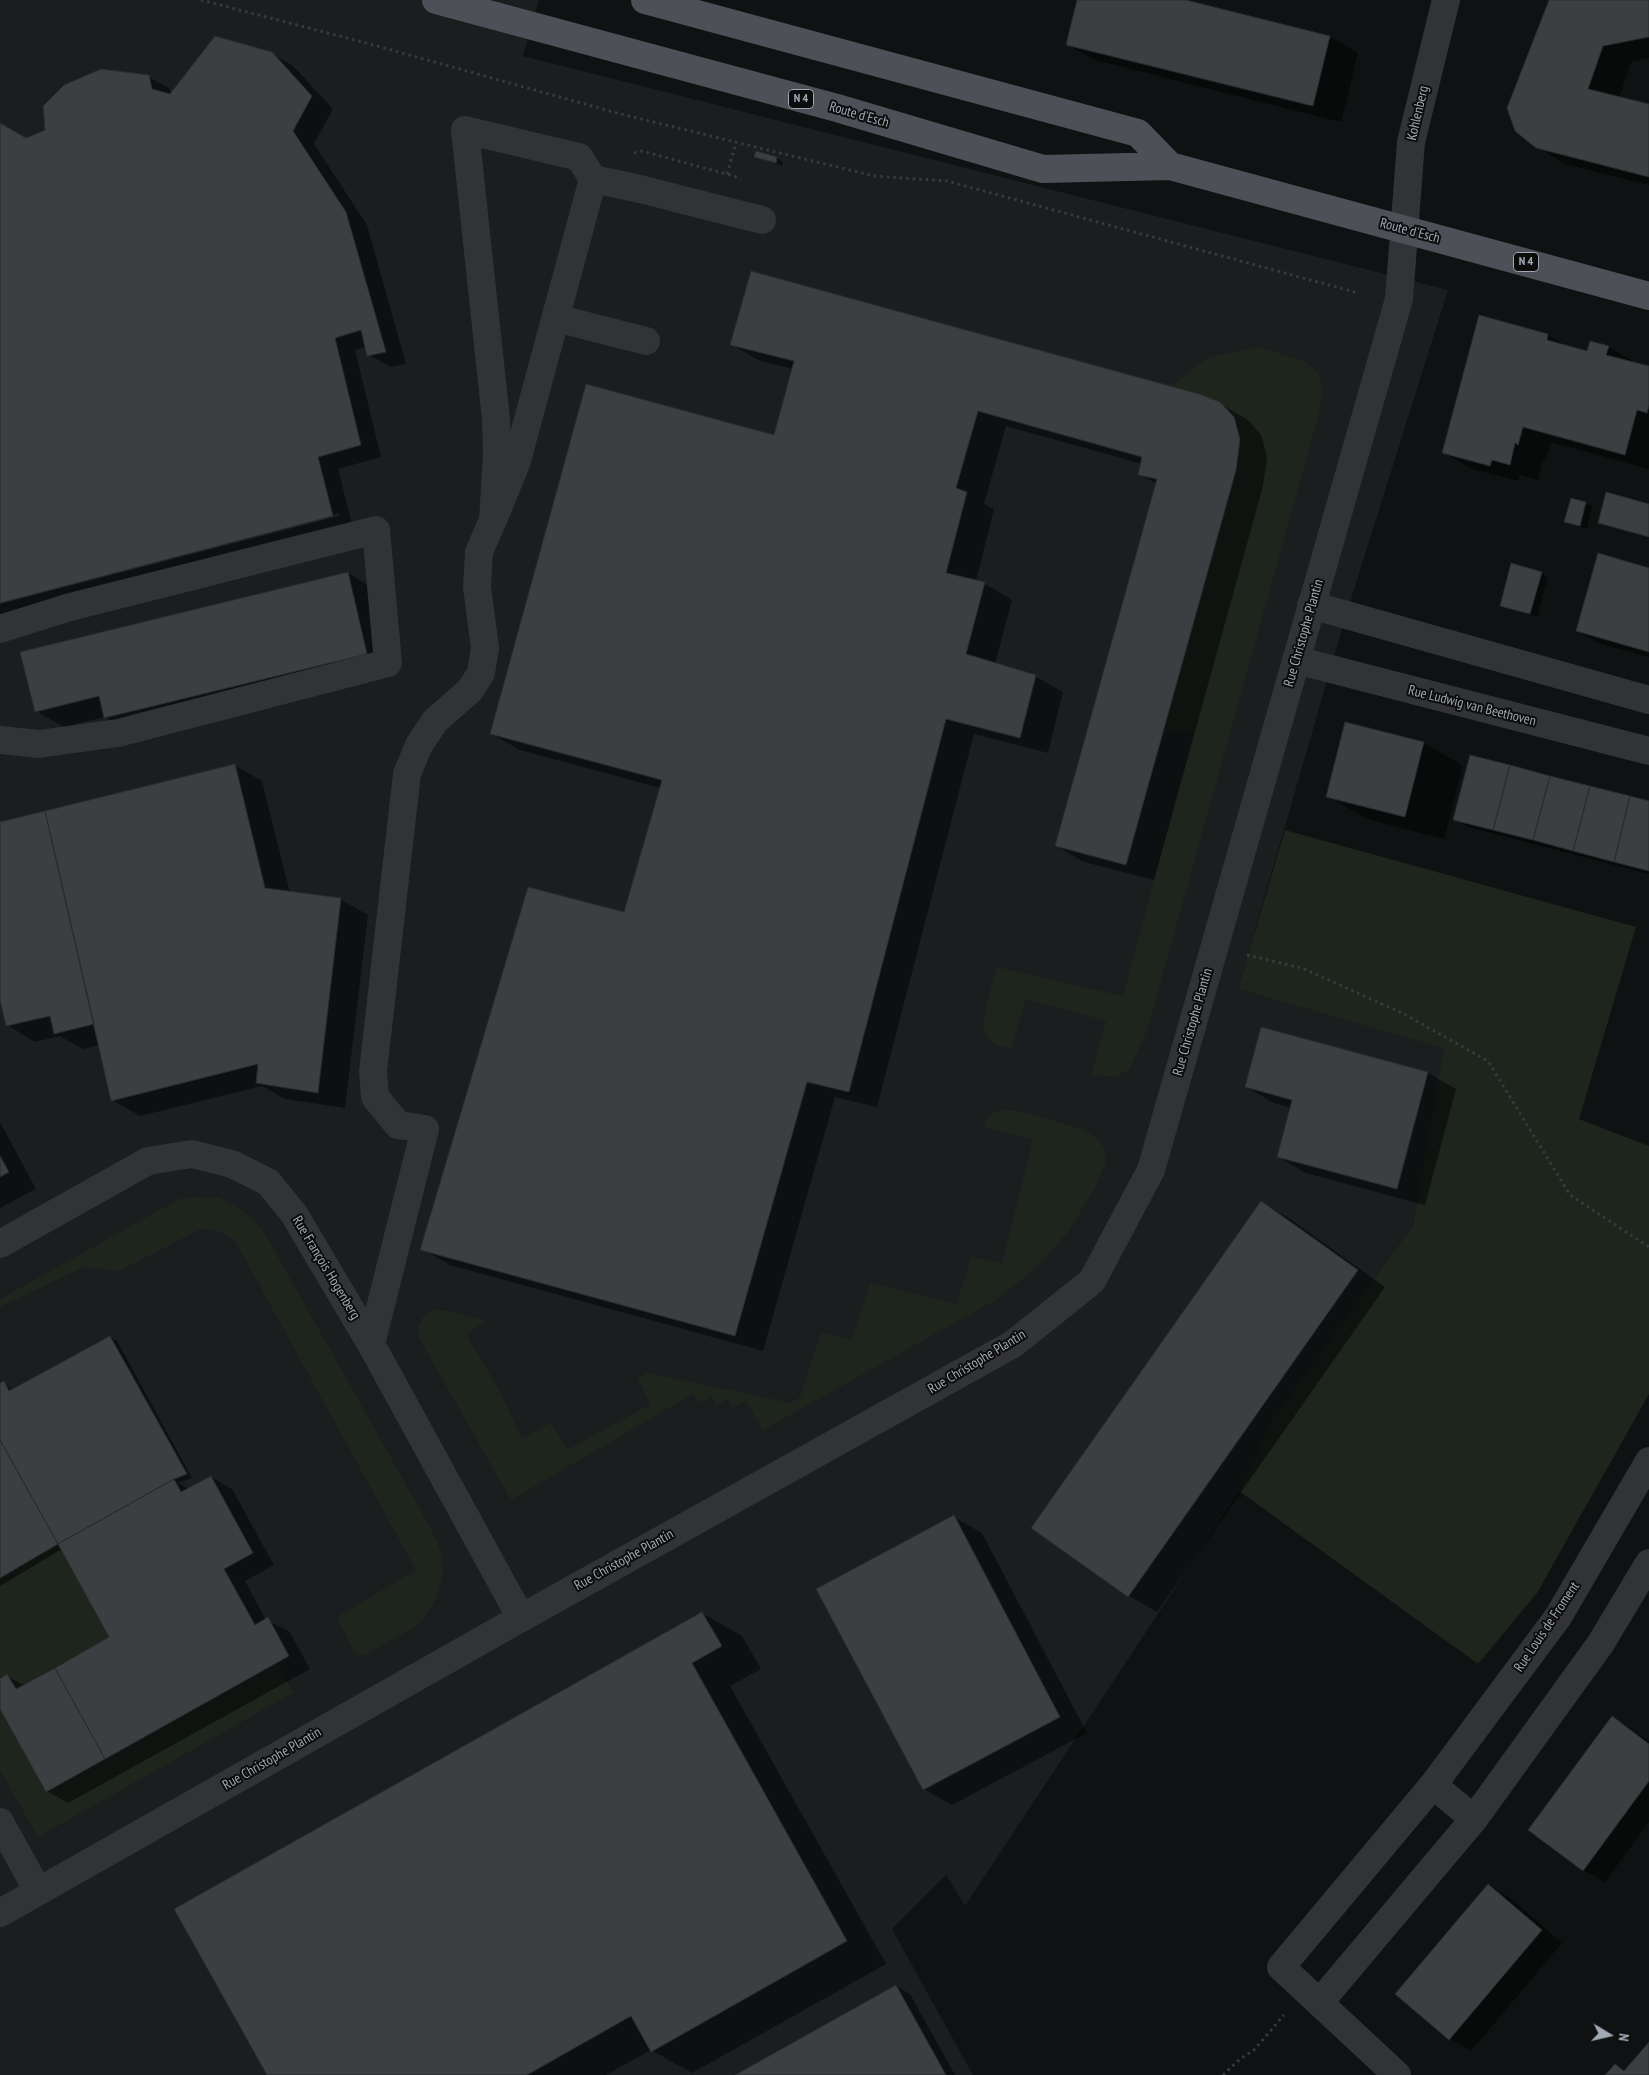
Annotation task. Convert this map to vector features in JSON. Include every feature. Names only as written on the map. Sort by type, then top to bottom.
[{"type":"main road","name":"Route d'Esch","points":[[436,0],[836,108],[1043,169],[1170,166],[1649,296]]},
{"type":"main road","points":[[645,0],[1138,133],[1170,166]]},
{"type":"street","name":"Kohlenberg","points":[[1403,229],[1411,142],[1446,0]]},
{"type":"street","points":[[493,520],[497,455],[496,419],[465,130],[579,157],[593,179],[762,220]]},
{"type":"street","points":[[371,1344],[425,1128],[398,1125],[375,1097],[373,1071],[407,774],[419,745],[435,721],[470,690],[481,672],[484,648],[477,587],[479,552],[516,464],[593,179]]},
{"type":"street","name":"Rue Christophe Plantin","points":[[0,1913],[521,1618],[1013,1344],[1092,1281],[1151,1170],[1399,298],[1403,229]]},
{"type":"street","points":[[556,318],[646,341]]},
{"type":"street","points":[[0,629],[79,605],[376,530],[388,663],[118,733],[39,744],[0,740]]},
{"type":"street","points":[[1311,605],[1649,700]]},
{"type":"street","name":"Rue Ludwig van Beethoven","points":[[1296,660],[1649,751]]},
{"type":"street","name":"Rue François Hogenberg","points":[[0,1244],[148,1161],[192,1154],[232,1164],[268,1182],[294,1214],[371,1344],[521,1618]]},
{"type":"street","name":"Rue Louis de Froment","points":[[1313,1996],[1281,1967],[1433,1785],[1558,1617],[1649,1462]]},
{"type":"street","points":[[1397,2075],[1313,1996],[1474,1818],[1601,1643],[1649,1563]]},
{"type":"street","points":[[1433,1785],[1474,1818]]},
{"type":"street","points":[[0,1822],[38,1891]]},
{"type":"path","points":[[201,0],[370,44],[617,113],[874,176],[947,181],[1358,293]]},
{"type":"path","points":[[727,174],[736,142]]},
{"type":"path","points":[[1214,948],[1302,968],[1404,1014],[1488,1061],[1570,1195],[1649,1247]]},
{"type":"path","points":[[1223,2075],[1240,2059],[1254,2050],[1313,1996]]},
{"type":"shaded area","points":[[0,0],[539,0],[523,56],[1448,290],[1346,615],[1238,989],[1445,1047],[1413,1225],[1272,1420],[1239,1491],[965,1906],[946,1875],[892,1929],[973,2075],[0,2075]]},
{"type":"shaded area","points":[[1259,347],[1306,362],[1318,374],[1323,389],[1320,409],[1147,1031],[1129,1070],[1115,1077],[1091,1075],[1106,1021],[1026,999],[1011,1048],[998,1046],[989,1040],[983,1027],[988,999],[997,967],[1123,996],[1194,731],[1162,735],[1236,470],[1220,402],[1171,386],[1209,357]]},
{"type":"shaded area","points":[[1285,830],[1636,927],[1579,1119],[1649,1146],[1649,1394],[1537,1593],[1478,1664],[1239,1491],[1272,1420],[1413,1225],[1444,1048],[1238,989]]},
{"type":"shaded area","points":[[1001,1110],[1021,1111],[1079,1128],[1096,1137],[1104,1148],[1106,1162],[1094,1190],[1067,1233],[1036,1268],[994,1301],[763,1430],[746,1401],[733,1407],[728,1399],[716,1405],[711,1396],[700,1403],[693,1394],[511,1500],[419,1338],[418,1326],[424,1315],[434,1310],[448,1311],[485,1321],[466,1334],[498,1388],[522,1438],[551,1423],[567,1450],[651,1404],[637,1378],[648,1373],[791,1403],[800,1397],[821,1333],[852,1340],[870,1283],[956,1304],[972,1257],[1002,1263],[1033,1140],[984,1127],[988,1115]]},
{"type":"shaded area","points":[[197,1197],[219,1198],[237,1207],[264,1232],[432,1531],[441,1551],[443,1571],[439,1588],[434,1602],[425,1616],[416,1626],[363,1656],[355,1653],[337,1617],[416,1570],[234,1239],[216,1230],[201,1229],[119,1271],[84,1267],[0,1307],[0,1299],[179,1199]]},
{"type":"shaded area","points":[[58,1544],[109,1637],[16,1689],[8,1675],[0,1679],[0,1578]]},
{"type":"shaded area","points":[[278,1663],[293,1693],[38,1837],[0,1770],[0,1709],[46,1792]]},
{"type":"building","points":[[1077,0],[1186,0],[1330,36],[1313,106],[1066,45]]},
{"type":"building","points":[[1549,0],[1649,0],[1649,37],[1603,46],[1588,89],[1649,104],[1649,177],[1536,148],[1515,131],[1507,108]]},
{"type":"building","points":[[215,36],[272,52],[312,96],[293,131],[346,212],[386,352],[367,356],[361,330],[335,338],[361,445],[318,457],[333,516],[0,603],[0,123],[26,138],[45,130],[43,106],[64,85],[101,69],[149,75],[152,89],[170,94]]},
{"type":"building","points":[[756,151],[777,157],[776,163],[754,157]]},
{"type":"building","points":[[751,271],[1199,394],[1220,402],[1234,417],[1240,439],[1236,470],[1126,865],[1055,846],[1157,479],[1138,475],[1142,457],[978,411],[956,488],[967,492],[946,573],[985,582],[966,654],[1036,675],[1020,738],[946,719],[849,1092],[807,1082],[735,1336],[420,1250],[528,887],[624,912],[662,780],[490,734],[586,384],[774,435],[794,361],[730,345]]},
{"type":"building","points":[[1479,315],[1548,334],[1547,340],[1587,351],[1590,341],[1609,346],[1606,355],[1649,366],[1649,405],[1647,413],[1637,410],[1625,455],[1523,427],[1518,445],[1515,443],[1510,465],[1492,460],[1490,466],[1442,453]]},
{"type":"building","points":[[1606,492],[1649,504],[1649,537],[1598,523]]},
{"type":"building","points":[[1571,498],[1586,502],[1580,526],[1564,522]]},
{"type":"building","points":[[1598,553],[1649,568],[1649,652],[1576,631]]},
{"type":"building","points":[[1511,563],[1542,572],[1530,614],[1500,606]]},
{"type":"building","points":[[348,572],[367,654],[104,718],[99,696],[35,712],[20,652]]},
{"type":"building","points":[[1345,722],[1424,742],[1405,817],[1326,797]]},
{"type":"building","points":[[1470,755],[1510,765],[1493,830],[1453,820]]},
{"type":"building","points":[[235,764],[265,888],[341,898],[318,1093],[256,1083],[258,1064],[111,1101],[45,811]]},
{"type":"building","points":[[1510,765],[1550,776],[1533,840],[1493,830]]},
{"type":"building","points":[[1550,776],[1590,786],[1573,851],[1533,840]]},
{"type":"building","points":[[1590,786],[1630,796],[1614,862],[1573,851]]},
{"type":"building","points":[[1630,796],[1649,801],[1649,871],[1614,862]]},
{"type":"building","points":[[45,811],[94,1024],[54,1034],[50,1016],[6,1026],[0,1000],[0,822]]},
{"type":"building","points":[[1261,1027],[1428,1072],[1397,1189],[1277,1157],[1292,1100],[1245,1087]]},
{"type":"building","points":[[0,1156],[9,1172],[0,1177]]},
{"type":"building","points":[[1261,1201],[1358,1270],[1128,1597],[1031,1528]]},
{"type":"building","points":[[110,1336],[187,1474],[174,1479],[58,1544],[0,1440],[0,1383],[4,1381],[9,1391]]},
{"type":"building","points":[[0,1440],[58,1544],[0,1578]]},
{"type":"building","points":[[211,1476],[253,1553],[224,1569],[255,1625],[268,1617],[289,1656],[105,1759],[55,1668],[109,1637],[58,1544],[174,1479],[181,1492]]},
{"type":"building","points":[[954,1515],[1060,1717],[923,1790],[816,1589]]},
{"type":"building","points":[[702,1612],[722,1646],[692,1663],[847,1941],[651,2052],[631,2016],[527,2075],[267,2075],[174,1909]]},
{"type":"building","points":[[55,1668],[105,1759],[46,1792],[0,1709],[0,1679],[7,1674],[16,1689]]},
{"type":"building","points":[[1612,1716],[1649,1744],[1649,1781],[1583,1871],[1528,1830]]},
{"type":"building","points":[[1488,1884],[1542,1930],[1449,2040],[1395,1994]]},
{"type":"building","points":[[896,1985],[946,2075],[735,2075]]},
{"type":"building","points":[[1649,2042],[1649,2075],[1605,2075],[1615,2064],[1624,2071]]}]
